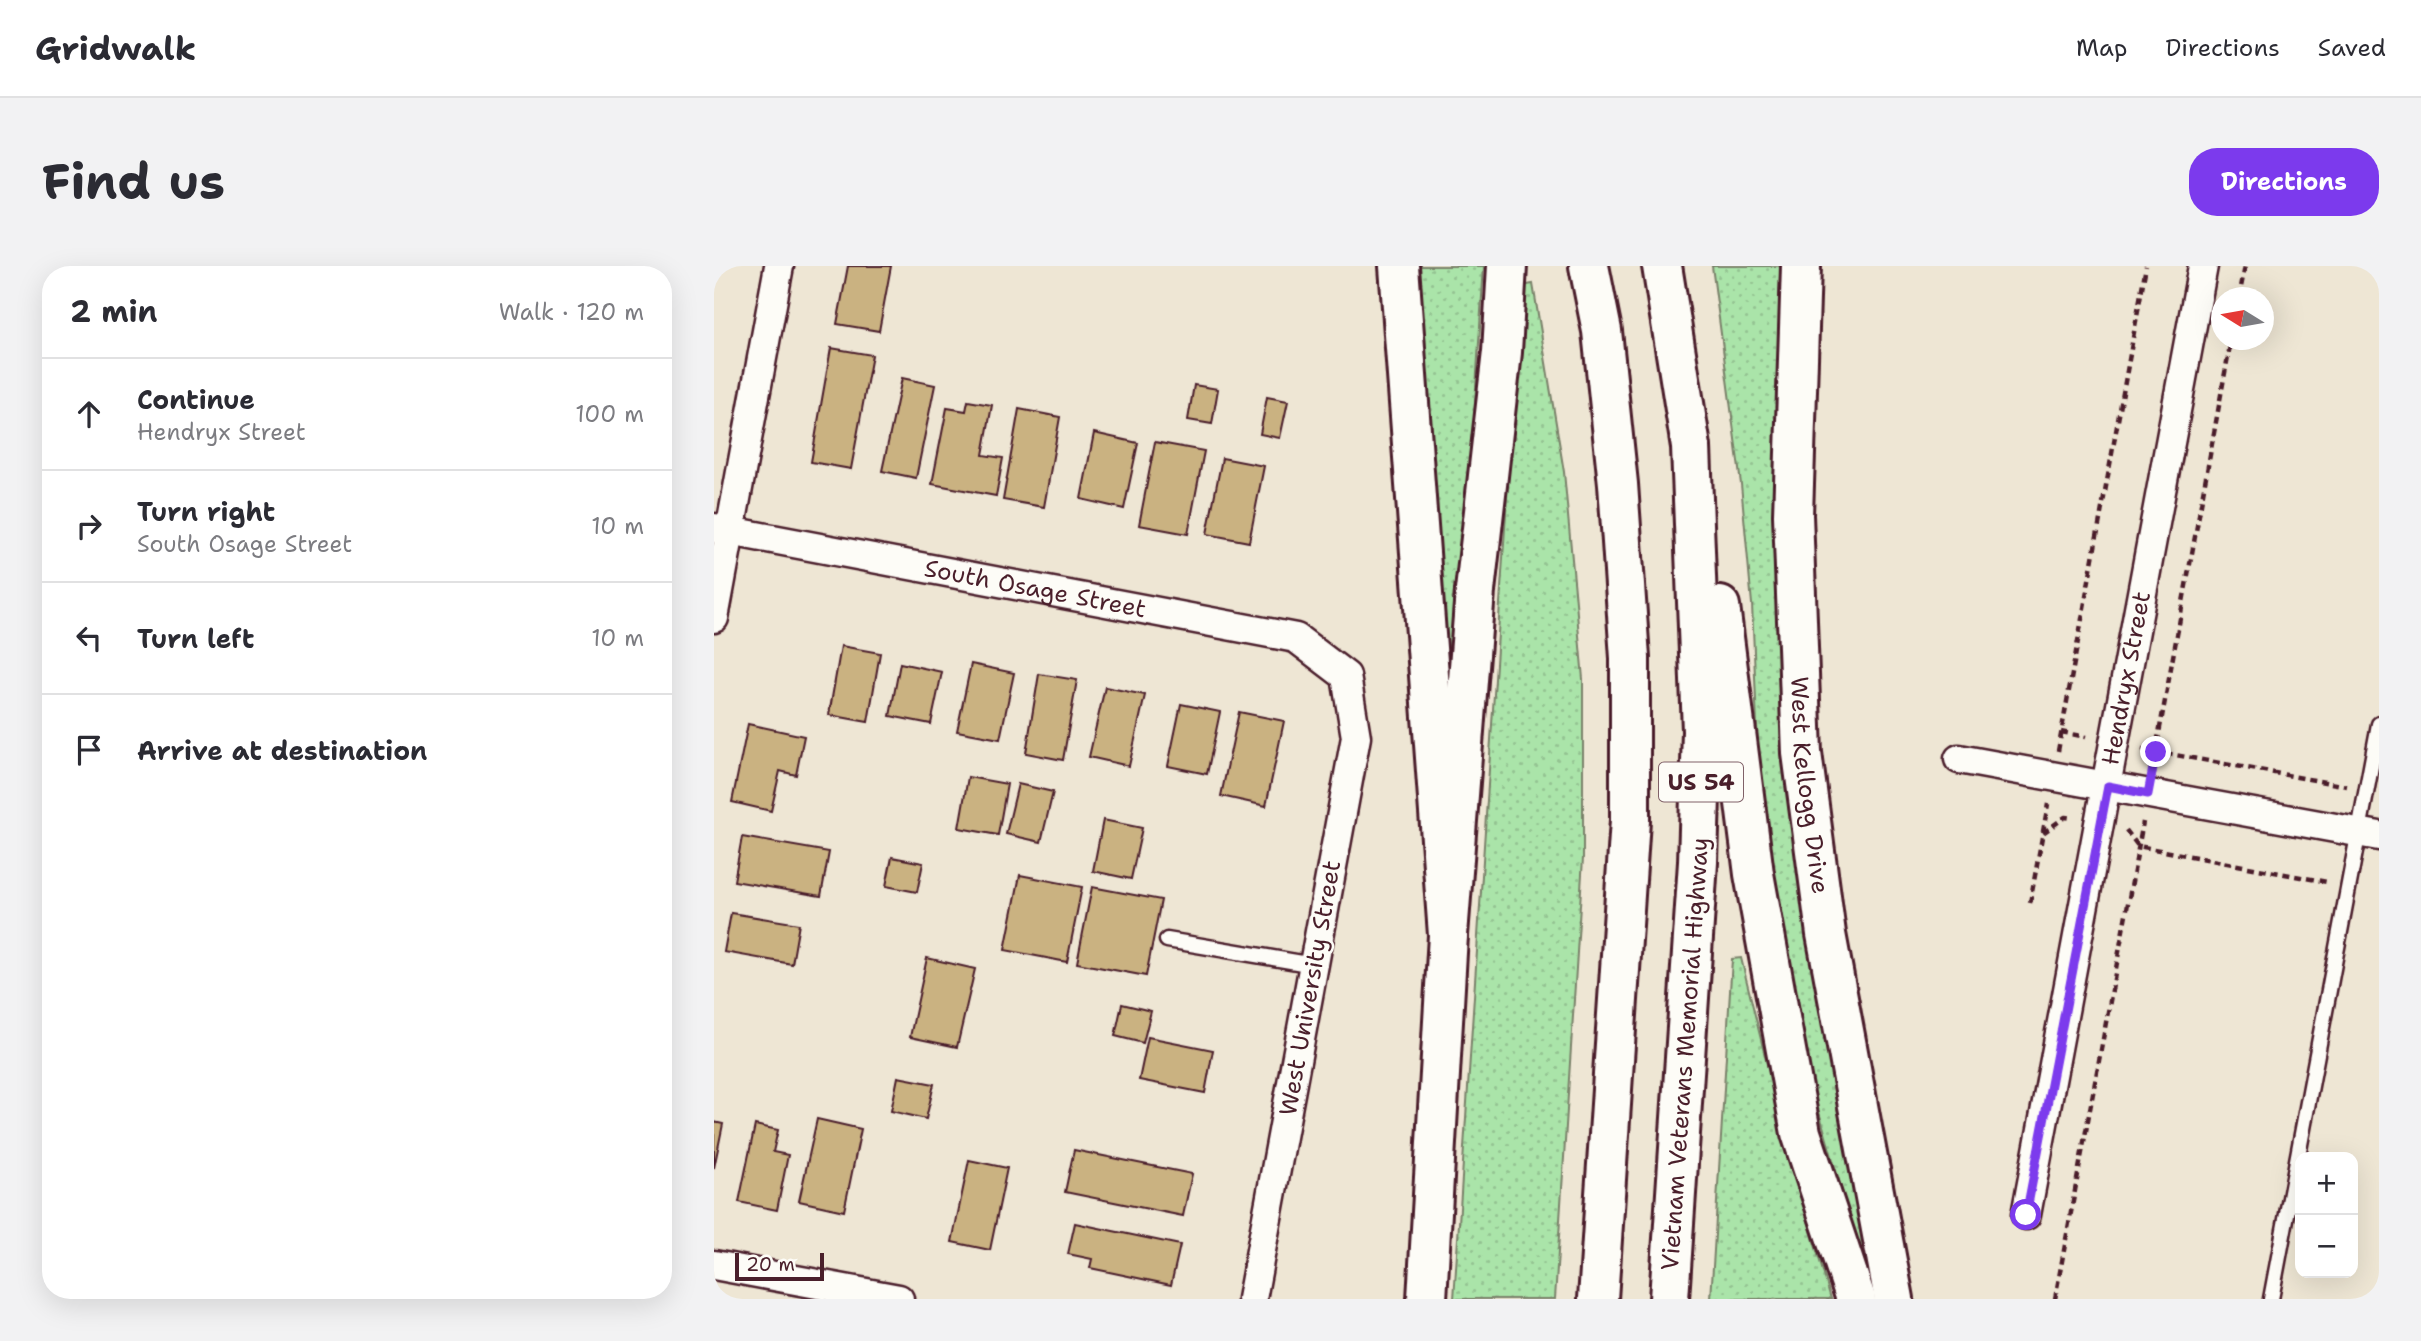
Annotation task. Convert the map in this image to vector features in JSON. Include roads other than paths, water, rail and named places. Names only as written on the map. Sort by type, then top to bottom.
[{"type":"main road","points":[[1399,266],[1448,935]]},
{"type":"main road","points":[[1427,1299],[1448,935],[1475,591],[1502,352],[1507,266]]},
{"type":"main road","name":"US 54","points":[[1589,266],[1602,331],[1618,484],[1630,658],[1630,820],[1598,1299]]},
{"type":"main road","name":"Vietnam Veterans Memorial Highway","points":[[1662,266],[1691,447],[1702,731],[1698,862],[1669,1299]]},
{"type":"main road","name":"West Kellogg Drive","points":[[1801,266],[1793,515],[1802,752],[1826,934],[1894,1299]]},
{"type":"main road","points":[[1691,447],[1717,586],[1754,874],[1801,1133],[1856,1299]]},
{"type":"street","points":[[714,618],[722,529],[779,266]]},
{"type":"street","name":"Hendryx Street","points":[[2026,1215],[2203,266]]},
{"type":"street","name":"South Osage Street","points":[[722,529],[1296,638],[1346,676]]},
{"type":"street","name":"West University Street","points":[[1252,1299],[1356,737],[1346,676]]},
{"type":"street","points":[[1959,759],[2369,834]]},
{"type":"street","points":[[714,1265],[900,1299]]},
{"type":"lane","points":[[2271,1299],[2349,886],[2369,834],[2367,789],[2379,724]]},
{"type":"lane","points":[[1167,940],[1314,965]]}]
